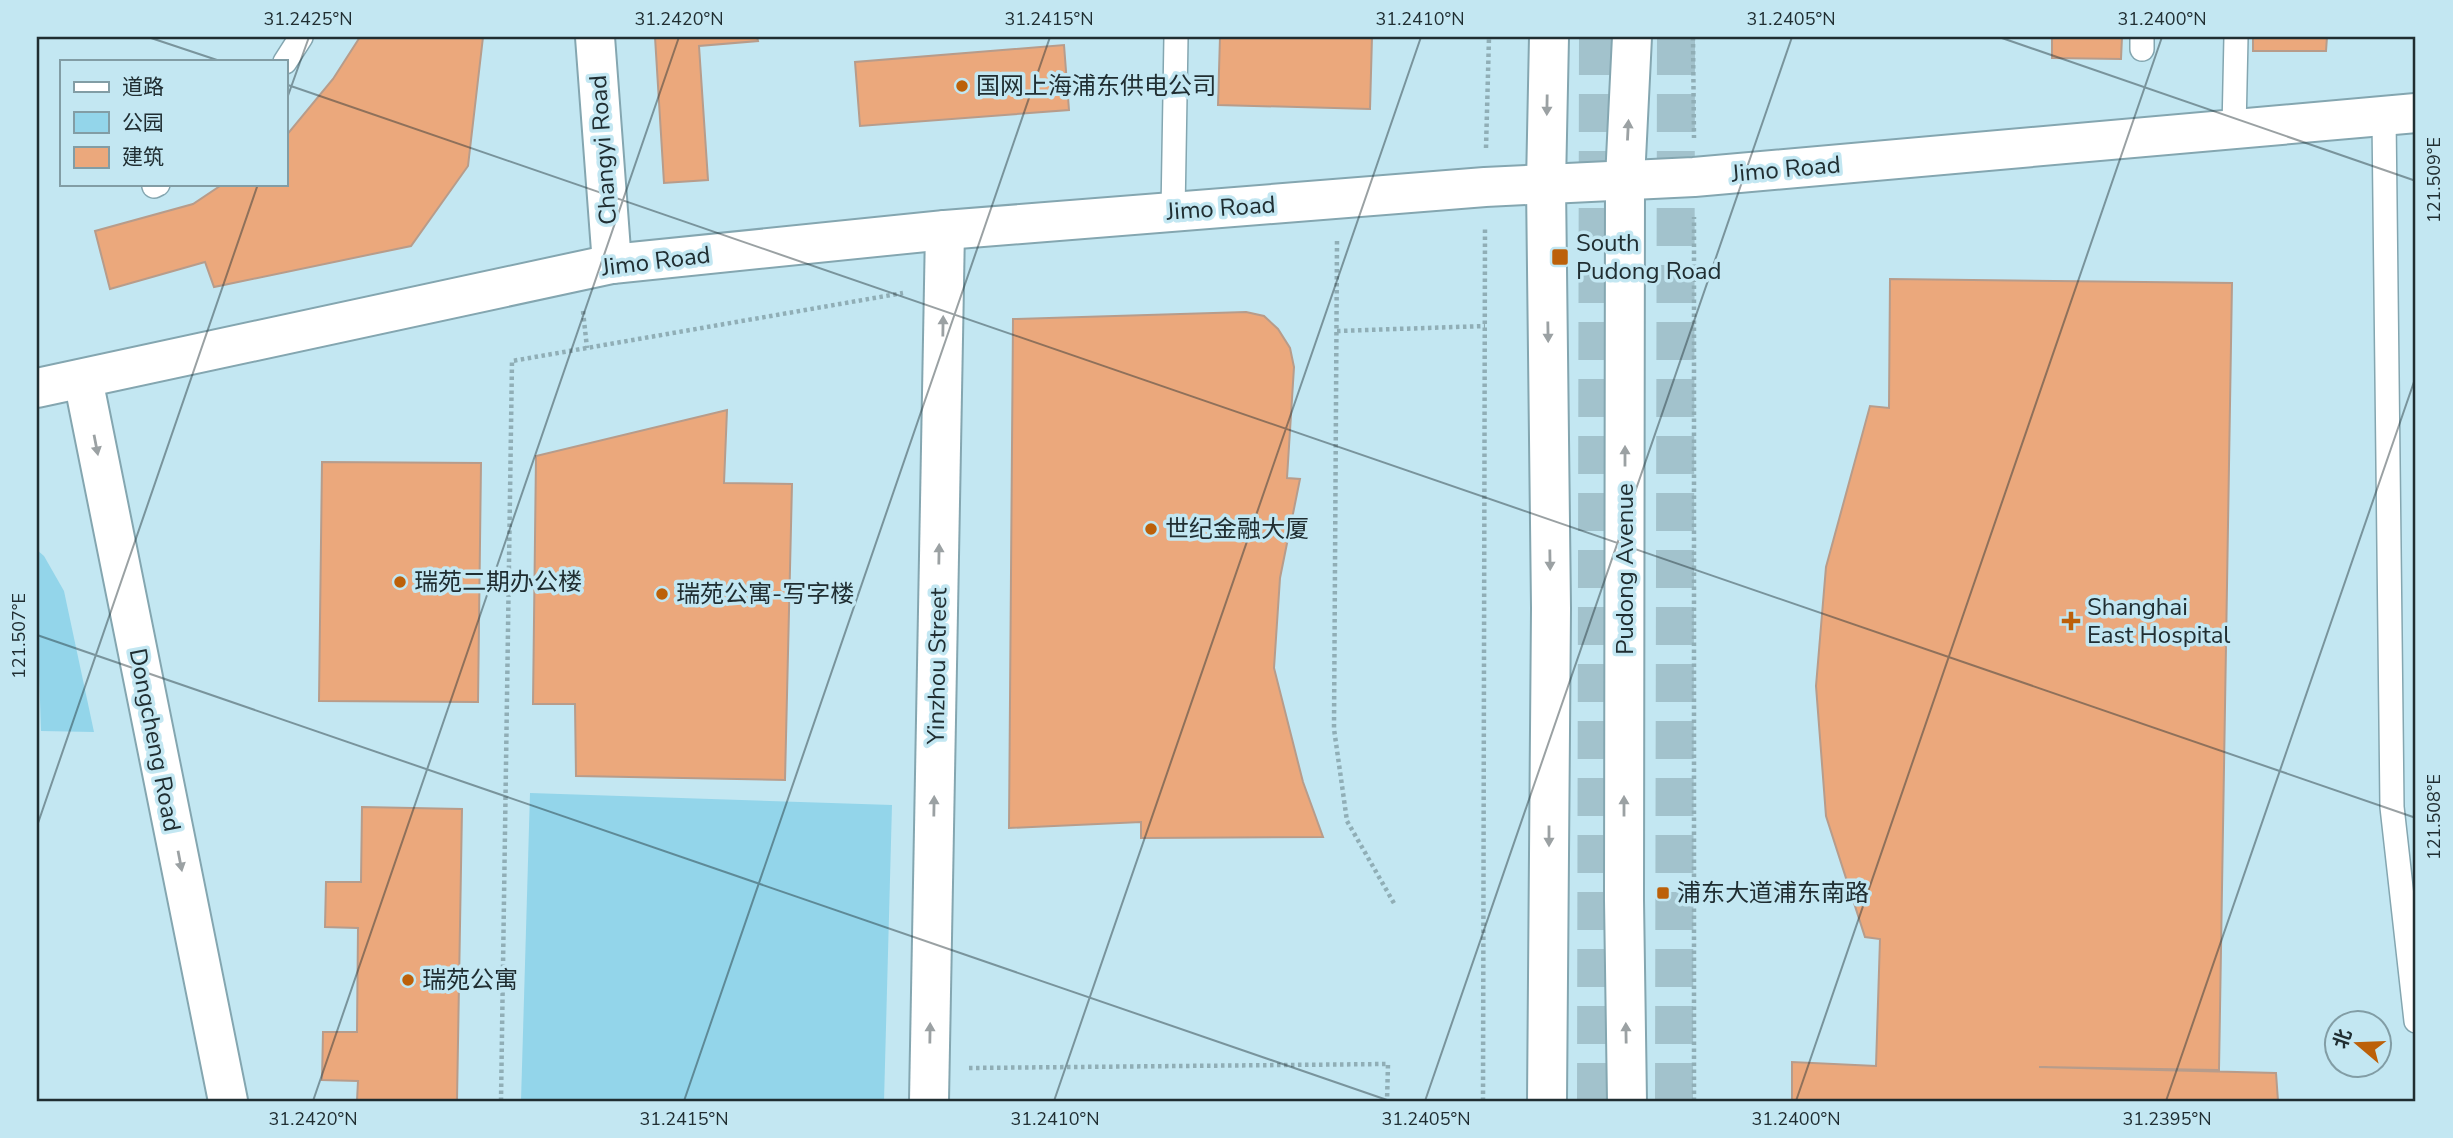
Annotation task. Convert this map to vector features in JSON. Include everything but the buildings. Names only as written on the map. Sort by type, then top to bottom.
[{"type":"street","name":"Changyi Road","points":[[594,37],[612,264]]},
{"type":"street","points":[[1547,1101],[1551,608],[1546,184],[1549,37]]},
{"type":"street","name":"Pudong Avenue","points":[[1627,1101],[1624,900],[1625,179],[1632,37]]},
{"type":"street","name":"Jimo Road","points":[[37,388],[612,264],[945,230],[1485,187],[1694,177],[2400,115]]},
{"type":"street","name":"Yinzhou Street","points":[[929,1085],[945,230]]},
{"type":"street","name":"Dongcheng Road","points":[[83,379],[228,1101]]},
{"type":"lane","points":[[286,60],[301,37]]},
{"type":"lane","points":[[1173,212],[1176,37]]},
{"type":"lane","points":[[2234,129],[2235,37]]},
{"type":"lane","points":[[2400,115],[2392,807],[2416,1011]]},
{"type":"path","points":[[1483,1101],[1485,187],[1489,37]]},
{"type":"path","points":[[1693,37],[1694,1101]]},
{"type":"path","points":[[1338,199],[1334,729],[1347,821],[1395,905]]},
{"type":"path","points":[[501,1101],[512,361],[944,286]]},
{"type":"path","points":[[1337,331],[1485,326]]},
{"type":"path","points":[[929,1085],[1388,1064],[1387,1101]]},
{"type":"green space","points":[[37,550],[44,556],[64,591],[94,732],[41,731],[37,659]]},
{"type":"green space","points":[[530,793],[892,805],[884,1101],[521,1101]]},
{"type":"tunnel","points":[[1596,1101],[1598,37]]},
{"type":"tunnel","points":[[1674,1101],[1676,37]]},
{"type":"place","name":"国网上海浦东供电公司","points":[[962,86]]},
{"type":"place","name":"South Pudong Road","points":[[1560,257]]},
{"type":"place","name":"世纪金融大厦","points":[[1151,529]]},
{"type":"place","name":"瑞苑二期办公楼","points":[[400,582]]},
{"type":"place","name":"瑞苑公寓-写字楼","points":[[662,594]]},
{"type":"place","name":"Shanghai East Hospital","points":[[2071,621]]},
{"type":"place","name":"浦东大道浦东南路","points":[[1663,893]]},
{"type":"place","name":"瑞苑公寓","points":[[408,980]]}]
